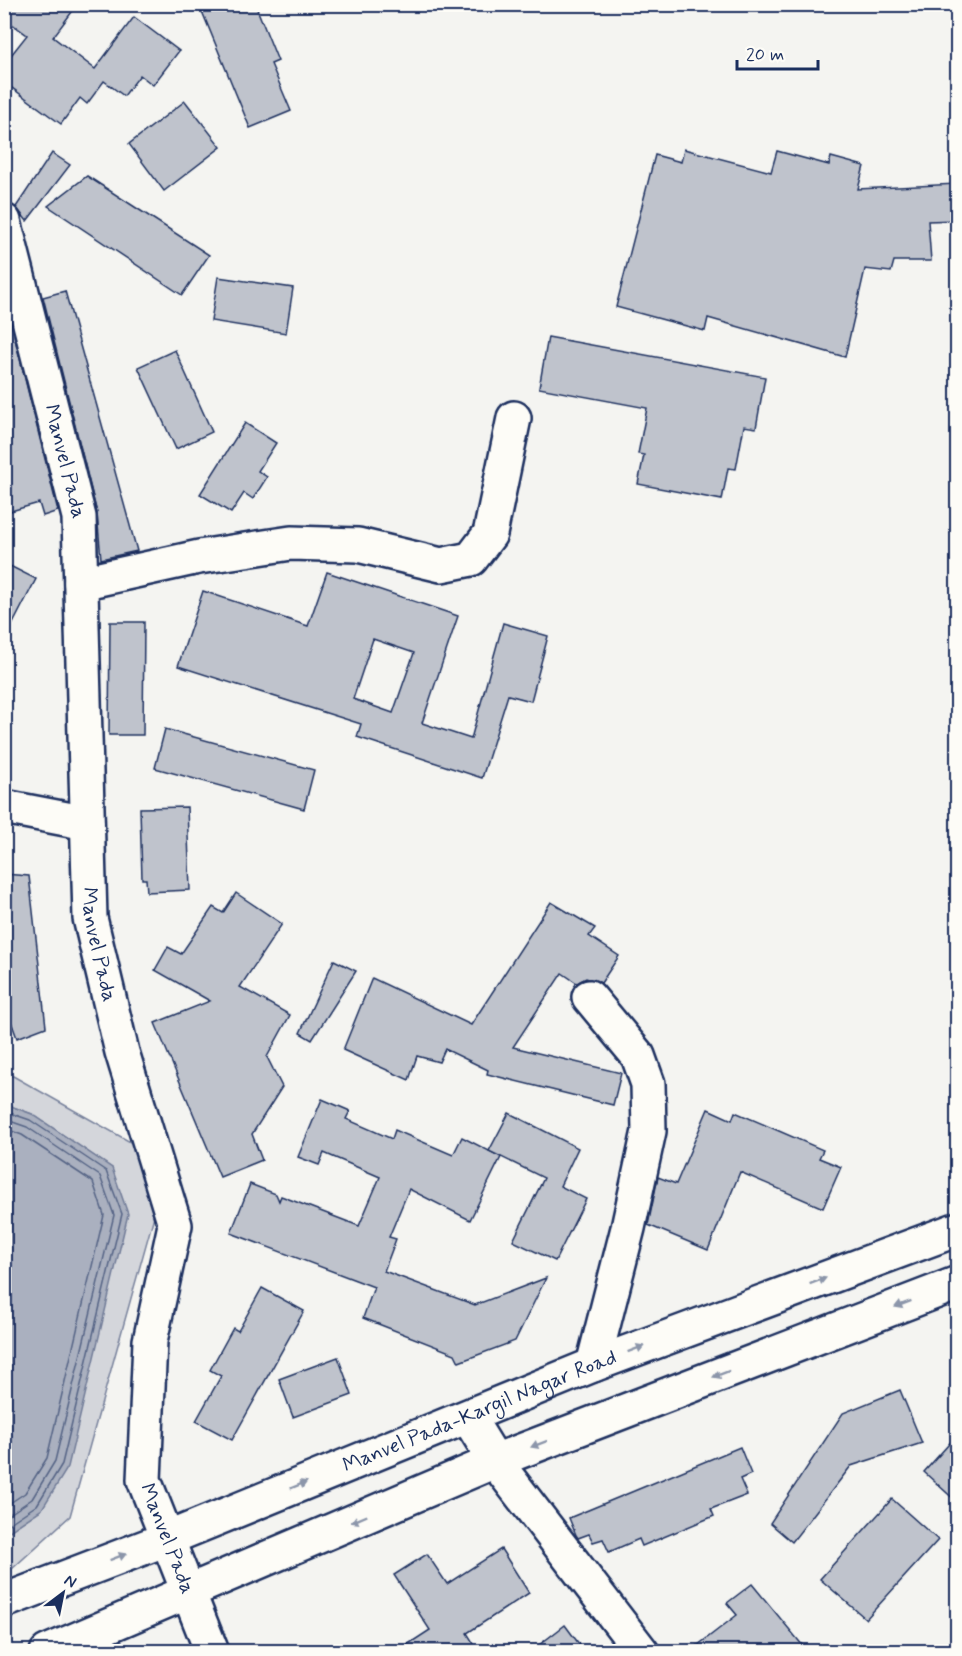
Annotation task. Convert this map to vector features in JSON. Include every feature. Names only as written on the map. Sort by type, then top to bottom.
[{"type":"street","name":"Manvel Pada","points":[[4,220],[79,517],[90,918],[122,1052],[175,1225],[150,1341],[144,1480],[190,1591],[212,1652]]},
{"type":"street","points":[[81,583],[199,556],[291,543],[358,545],[441,565],[471,559],[490,534],[514,418]]},
{"type":"street","points":[[4,807],[87,823]]},
{"type":"street","points":[[589,997],[638,1056],[648,1084],[649,1131],[628,1228],[593,1365]]},
{"type":"street","name":"Manvel Pada-Kargil Nagar Road","points":[[4,1601],[169,1538],[593,1365],[957,1229]]},
{"type":"street","points":[[47,1652],[495,1461],[957,1283]]},
{"type":"street","points":[[468,1417],[495,1461],[642,1652]]},
{"type":"shaded area","points":[[13,1076],[141,1148],[156,1209],[70,1516],[13,1568],[5,1570],[5,1534],[42,1509],[112,1168],[32,1114],[5,1104],[4,1077]]},
{"type":"water","points":[[5,1104],[32,1114],[112,1168],[128,1214],[68,1467],[42,1509],[5,1534]]},
{"type":"building","points":[[4,4],[78,4],[53,37],[95,69],[134,17],[179,51],[153,85],[140,75],[124,96],[104,81],[87,104],[80,98],[61,124],[4,82],[4,64],[27,35],[4,18]]},
{"type":"building","points":[[199,4],[255,4],[278,61],[271,64],[291,111],[250,128]]},
{"type":"building","points":[[185,101],[221,147],[164,191],[129,144]]},
{"type":"building","points":[[684,149],[771,172],[777,151],[829,165],[831,157],[864,166],[858,189],[957,184],[957,220],[928,221],[931,261],[894,261],[891,272],[865,269],[845,357],[708,318],[705,331],[616,307],[655,155],[681,162]]},
{"type":"building","points":[[52,153],[70,165],[27,221],[16,207]]},
{"type":"building","points":[[87,176],[209,255],[182,295],[48,206]]},
{"type":"building","points":[[218,277],[293,288],[286,333],[211,321]]},
{"type":"building","points":[[65,291],[137,551],[101,559],[97,513],[43,297]]},
{"type":"building","points":[[7,307],[58,511],[43,516],[39,503],[4,513]]},
{"type":"building","points":[[548,337],[765,377],[756,428],[744,426],[736,469],[728,468],[722,500],[638,484],[644,455],[638,454],[647,408],[539,388]]},
{"type":"building","points":[[175,350],[212,432],[176,449],[138,367]]},
{"type":"building","points":[[245,423],[276,443],[258,471],[267,477],[253,499],[244,493],[231,513],[200,494]]},
{"type":"building","points":[[4,563],[36,579],[4,641]]},
{"type":"building","points":[[327,572],[458,616],[422,723],[471,739],[503,623],[548,636],[531,701],[508,695],[482,778],[357,737],[361,724],[178,666],[203,591],[308,626]],"holes":[[[373,639],[414,653],[393,713],[353,699]]]},
{"type":"building","points":[[110,622],[144,622],[143,735],[109,735]]},
{"type":"building","points":[[165,729],[314,770],[304,809],[155,768]]},
{"type":"building","points":[[187,807],[190,890],[147,892],[146,879],[142,879],[140,808]]},
{"type":"building","points":[[4,874],[29,876],[46,1027],[17,1038],[4,1002]]},
{"type":"building","points":[[236,893],[282,924],[240,987],[290,1015],[267,1057],[282,1087],[252,1134],[262,1160],[220,1177],[155,1023],[210,1001],[155,970],[168,947],[181,954],[213,907],[223,913]]},
{"type":"building","points":[[551,902],[595,928],[589,936],[619,956],[601,983],[586,978],[577,983],[562,973],[513,1047],[621,1073],[613,1105],[487,1074],[488,1070],[445,1049],[439,1062],[417,1056],[409,1080],[343,1050],[372,978],[471,1025]]},
{"type":"building","points":[[334,960],[356,971],[312,1040],[300,1033]]},
{"type":"building","points":[[322,1099],[350,1111],[346,1119],[392,1139],[395,1130],[453,1155],[462,1137],[501,1157],[470,1220],[409,1189],[389,1237],[396,1239],[384,1271],[475,1305],[546,1278],[515,1341],[459,1362],[455,1354],[363,1318],[374,1287],[231,1233],[250,1184],[276,1194],[279,1201],[281,1196],[359,1226],[380,1177],[324,1153],[319,1165],[298,1157]]},
{"type":"building","points":[[708,1109],[732,1120],[735,1112],[823,1150],[819,1158],[841,1167],[823,1208],[740,1172],[708,1250],[648,1225],[658,1177],[676,1184]]},
{"type":"building","points":[[509,1113],[578,1148],[560,1186],[586,1199],[555,1261],[513,1241],[544,1178],[489,1151]]},
{"type":"building","points":[[262,1288],[304,1311],[232,1440],[196,1421],[221,1376],[210,1370],[233,1328],[238,1331]]},
{"type":"building","points":[[338,1357],[352,1395],[293,1417],[279,1379]]},
{"type":"building","points":[[900,1390],[922,1443],[851,1466],[792,1542],[770,1523],[843,1413]]},
{"type":"building","points":[[957,1435],[957,1502],[924,1472]]},
{"type":"building","points":[[740,1447],[751,1474],[740,1479],[747,1495],[711,1509],[714,1516],[642,1546],[639,1539],[609,1552],[603,1539],[593,1542],[589,1534],[578,1538],[576,1535],[569,1518]]},
{"type":"building","points":[[892,1499],[938,1540],[866,1619],[820,1579]]},
{"type":"building","points":[[501,1549],[529,1593],[467,1633],[479,1652],[396,1652],[430,1630],[394,1575],[427,1554],[447,1584]]},
{"type":"building","points":[[752,1584],[808,1652],[689,1652],[737,1615],[727,1603]]},
{"type":"building","points":[[565,1625],[585,1652],[530,1652]]}]
